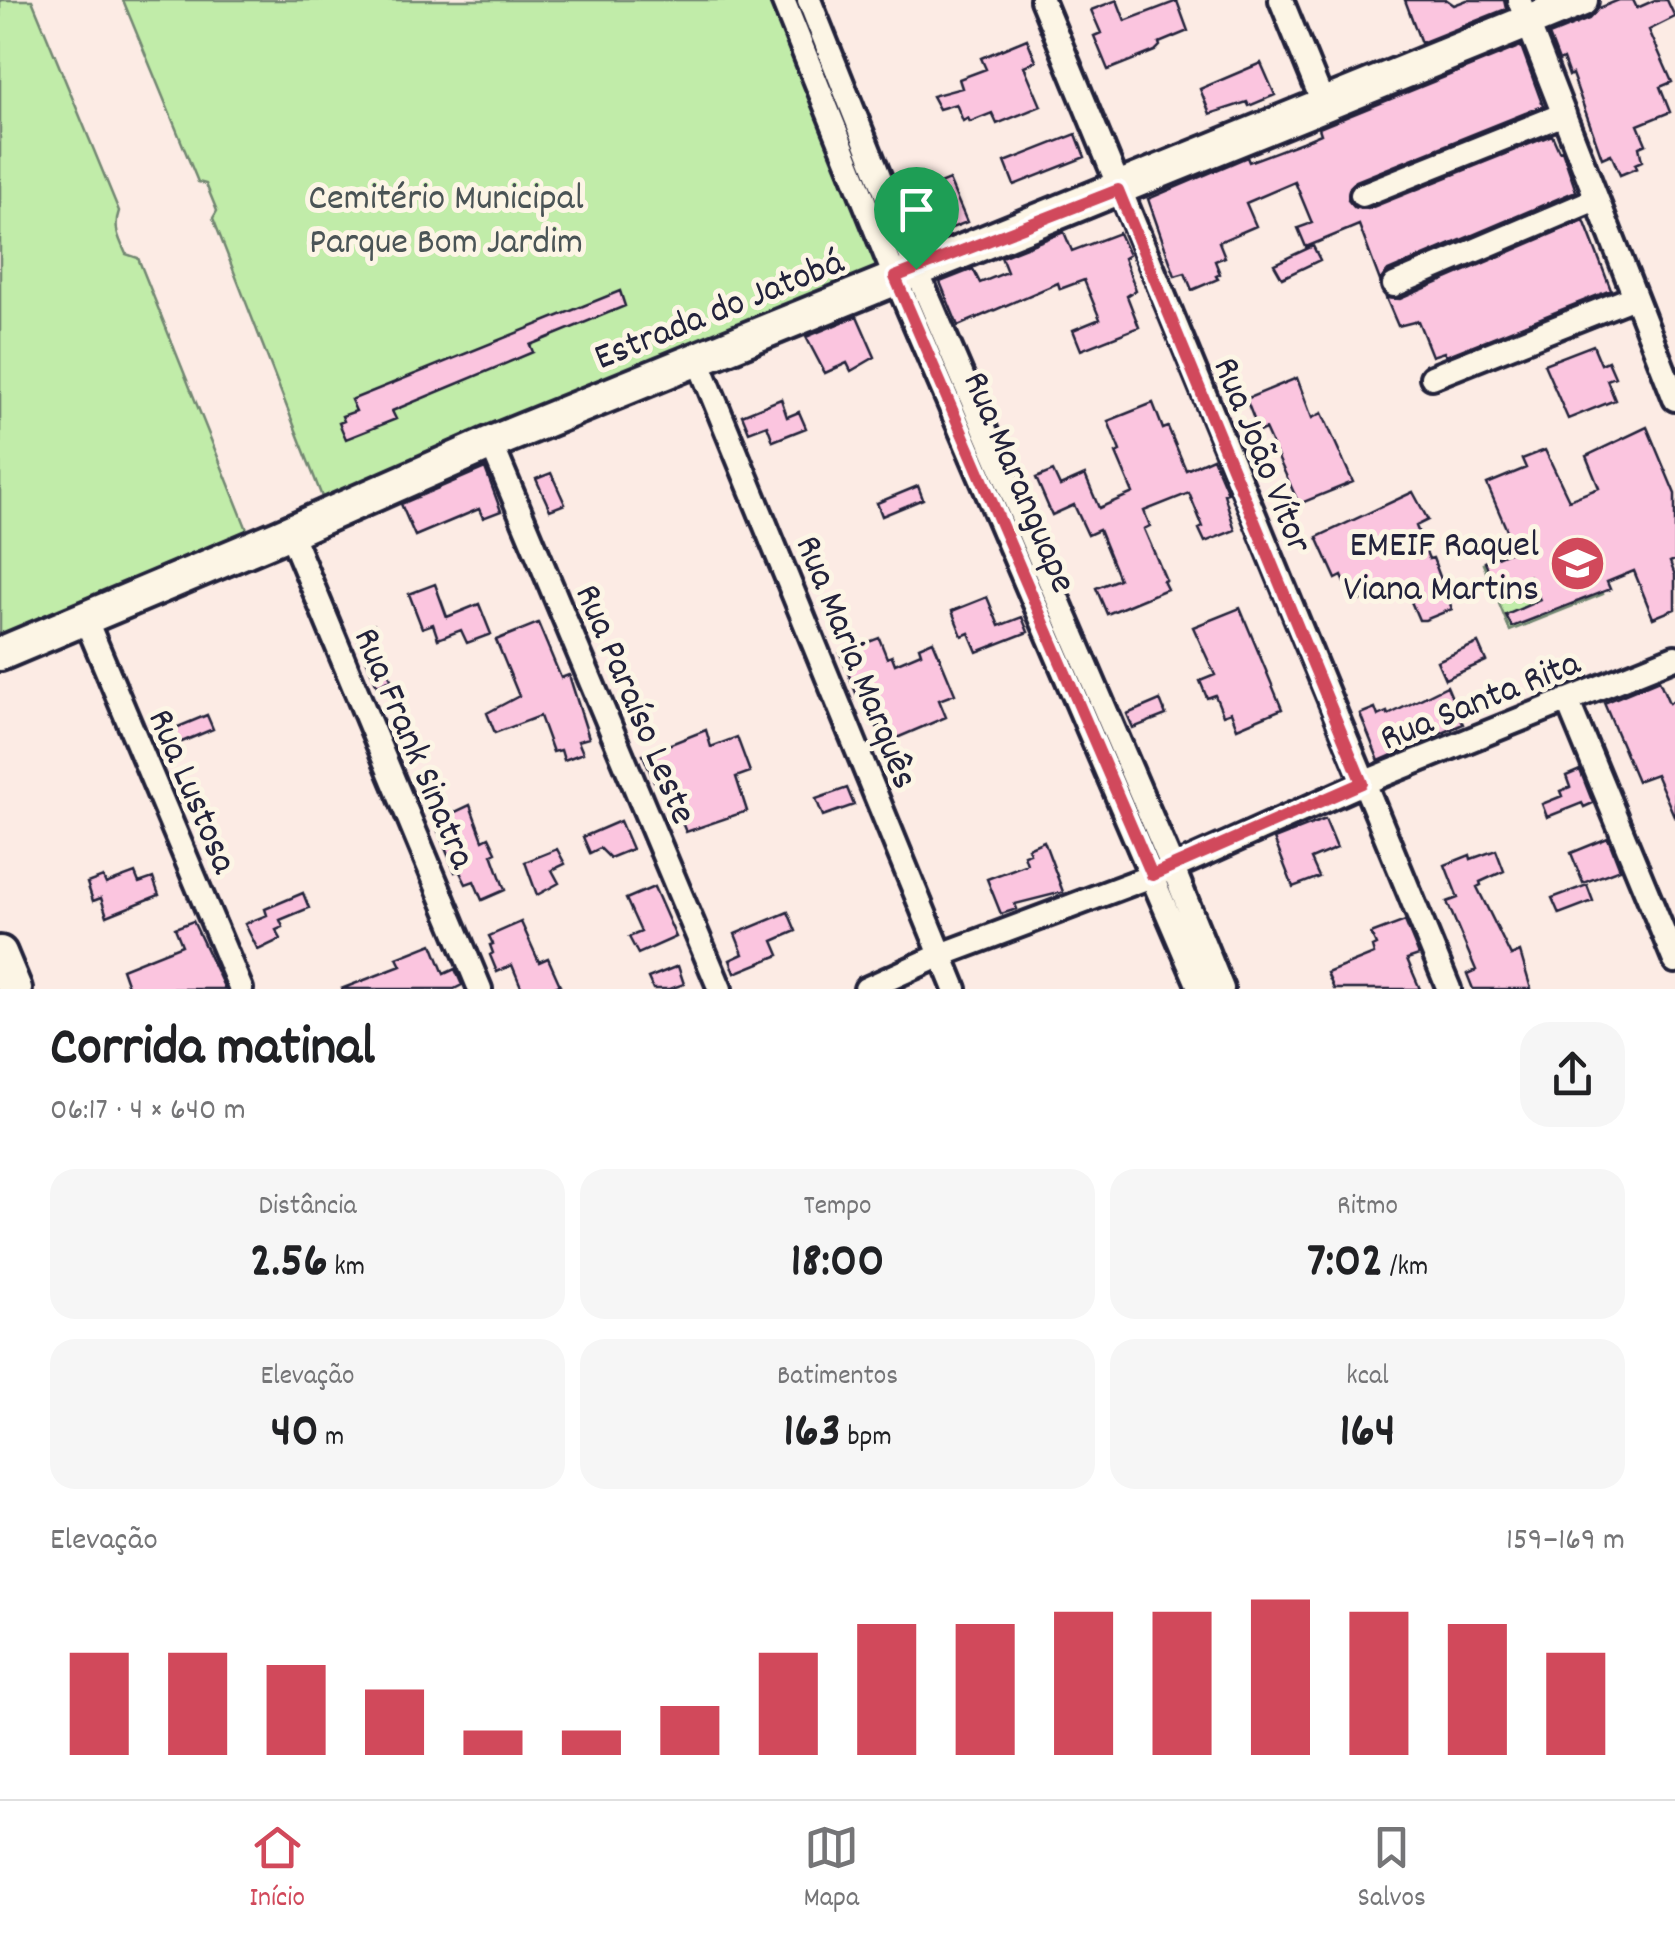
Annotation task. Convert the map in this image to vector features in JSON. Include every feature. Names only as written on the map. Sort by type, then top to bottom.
[{"type":"street","name":"Rua Maranguape","points":[[783,0],[1163,871],[1222,989]]},
{"type":"street","name":"Rua Maranguape","points":[[810,0],[905,273]]},
{"type":"street","name":"Rua João Vítor","points":[[1042,0],[1449,989]]},
{"type":"street","points":[[1281,0],[1324,105]]},
{"type":"street","name":"Estrada do Jatobá","points":[[0,654],[492,443],[1324,105],[1524,11],[1581,0]]},
{"type":"street","points":[[1524,11],[1675,399]]},
{"type":"street","points":[[1362,195],[1564,114]]},
{"type":"street","points":[[1394,285],[1596,199]]},
{"type":"street","points":[[1432,377],[1634,298]]},
{"type":"street","name":"Rua Maria Marquês","points":[[698,360],[955,989]]},
{"type":"street","name":"Rua Paraíso Leste","points":[[492,443],[720,989]]},
{"type":"street","name":"Rua Frank Sinatra","points":[[290,532],[480,989]]},
{"type":"street","name":"Rua Lustosa","points":[[85,618],[241,989]]},
{"type":"street","name":"Rua Santa Rita","points":[[866,989],[1163,871],[1362,783],[1675,657]]},
{"type":"street","points":[[1566,700],[1675,961]]},
{"type":"street","name":"Rua Maranguape","points":[[1163,871],[1200,989]]},
{"type":"street","points":[[0,953],[15,989]]},
{"type":"green space","points":[[0,0],[32,0],[119,211],[117,228],[121,243],[126,254],[138,258],[248,532],[0,636]]},
{"type":"green space","name":"Cemitério Municipal Parque Bom Jardim","points":[[123,0],[769,0],[879,266],[324,502],[213,218],[217,211],[206,184],[198,182]]},
{"type":"green space","points":[[1577,527],[1603,594],[1510,631],[1483,564]]},
{"type":"building","points":[[1117,0],[1125,21],[1177,1],[1188,31],[1159,43],[1155,51],[1108,70],[1094,36],[1101,33],[1091,10]]},
{"type":"building","points":[[1405,0],[1447,0],[1454,5],[1467,0],[1504,0],[1506,9],[1421,43]]},
{"type":"building","points":[[1619,0],[1633,0],[1637,8],[1655,0],[1667,0],[1675,17],[1649,30],[1672,82],[1660,87],[1670,112],[1638,125],[1646,144],[1639,147],[1642,161],[1635,164],[1637,168],[1620,175],[1611,154],[1602,158],[1572,74],[1569,76],[1563,59],[1559,61],[1549,35],[1589,19],[1599,8]]},
{"type":"building","points":[[1027,39],[1036,61],[1024,66],[1041,106],[997,124],[992,113],[970,122],[968,118],[963,121],[956,104],[939,109],[932,96],[962,88],[959,79],[986,69],[981,58]]},
{"type":"building","points":[[1521,46],[1543,106],[1356,181],[1350,187],[1348,200],[1354,207],[1368,209],[1552,135],[1559,151],[1562,150],[1576,191],[1388,271],[1380,281],[1359,225],[1306,247],[1298,228],[1312,223],[1295,182],[1246,203],[1256,226],[1219,242],[1225,257],[1215,261],[1218,279],[1192,290],[1185,273],[1175,276],[1148,199],[1247,157],[1249,162],[1302,142],[1321,134],[1319,128]]},
{"type":"building","points":[[1261,63],[1275,95],[1249,106],[1247,102],[1210,114],[1200,89]]},
{"type":"building","points":[[1076,134],[1085,157],[1014,185],[1005,162]]},
{"type":"building","points":[[949,180],[967,222],[939,233],[922,191]]},
{"type":"building","points":[[1584,220],[1611,290],[1446,356],[1444,352],[1432,356],[1418,321],[1398,326],[1386,298],[1400,299]]},
{"type":"building","points":[[1064,232],[1072,251],[1119,233],[1129,255],[1124,258],[1136,290],[1127,296],[1139,327],[1081,350],[1073,330],[1100,319],[1084,280],[1060,289],[1058,283],[958,326],[940,282],[973,269],[980,283],[1007,272],[1001,257]]},
{"type":"building","points":[[1313,246],[1320,260],[1282,278],[1274,264]]},
{"type":"building","points":[[620,291],[625,306],[530,345],[533,352],[392,411],[396,419],[346,439],[339,423],[344,421],[342,416],[356,411],[351,400]]},
{"type":"building","points":[[857,316],[875,357],[851,371],[847,363],[825,373],[806,337]]},
{"type":"building","points":[[1593,345],[1601,364],[1608,361],[1615,377],[1607,380],[1615,400],[1568,419],[1544,364]]},
{"type":"building","points":[[1297,378],[1312,418],[1322,413],[1353,482],[1299,504],[1265,429],[1259,432],[1246,399]]},
{"type":"building","points":[[781,399],[787,417],[799,412],[806,428],[773,441],[767,425],[749,432],[742,415]]},
{"type":"building","points":[[1153,403],[1186,470],[1213,458],[1228,493],[1224,494],[1235,530],[1205,542],[1189,493],[1144,511],[1150,526],[1144,529],[1167,589],[1107,614],[1096,588],[1119,579],[1099,530],[1088,535],[1074,505],[1052,515],[1036,478],[1053,471],[1060,486],[1085,475],[1099,508],[1133,493],[1108,421]]},
{"type":"building","points":[[1647,427],[1675,494],[1675,560],[1670,562],[1675,575],[1675,609],[1653,618],[1634,571],[1607,582],[1610,589],[1512,627],[1506,615],[1540,600],[1529,576],[1496,590],[1485,562],[1515,549],[1487,484],[1526,468],[1522,459],[1545,450],[1569,500],[1599,488],[1586,456]]},
{"type":"building","points":[[485,468],[501,511],[483,518],[479,509],[415,536],[401,504]]},
{"type":"building","points":[[551,473],[565,504],[550,510],[536,479]]},
{"type":"building","points":[[918,486],[923,499],[882,516],[877,503]]},
{"type":"building","points":[[1413,492],[1428,520],[1416,526],[1452,609],[1425,620],[1419,620],[1406,590],[1395,585],[1354,603],[1342,576],[1336,579],[1317,537]]},
{"type":"building","points":[[435,584],[447,617],[479,604],[491,634],[467,643],[461,630],[438,639],[433,624],[422,628],[409,594]]},
{"type":"building","points":[[987,597],[999,626],[1022,617],[1028,632],[977,652],[969,633],[962,636],[952,611]]},
{"type":"building","points":[[1240,608],[1282,709],[1237,728],[1231,712],[1223,715],[1215,695],[1207,698],[1200,681],[1215,675],[1193,627]]},
{"type":"building","points":[[538,623],[561,678],[569,675],[589,738],[578,741],[583,753],[564,760],[561,750],[553,752],[540,716],[495,733],[487,713],[519,696],[496,640]]},
{"type":"building","points":[[374,625],[391,680],[377,686],[358,631]]},
{"type":"building","points":[[879,638],[887,658],[892,656],[895,664],[921,653],[919,647],[933,641],[955,694],[939,700],[946,717],[892,740],[885,723],[877,727],[863,696],[858,698],[840,653]]},
{"type":"building","points":[[1478,643],[1486,661],[1445,679],[1437,661]]},
{"type":"building","points":[[1659,680],[1669,703],[1675,700],[1675,818],[1656,774],[1637,781],[1604,703]]},
{"type":"building","points":[[1447,686],[1463,724],[1379,761],[1360,714],[1375,708],[1378,716],[1387,712],[1388,715]]},
{"type":"building","points":[[1160,700],[1166,715],[1133,728],[1127,714]]},
{"type":"building","points":[[207,715],[213,729],[172,746],[166,732]]},
{"type":"building","points":[[706,730],[711,747],[737,737],[750,772],[736,777],[747,811],[686,832],[662,777],[654,781],[643,755]]},
{"type":"building","points":[[1580,770],[1593,803],[1584,807],[1582,803],[1547,817],[1542,804],[1562,796],[1560,791],[1570,787],[1566,776]]},
{"type":"building","points":[[847,788],[854,805],[823,816],[816,799]]},
{"type":"building","points":[[470,805],[483,840],[489,837],[496,852],[492,854],[505,890],[482,900],[474,881],[466,884],[459,870],[455,872],[438,831],[444,828],[440,819]]},
{"type":"building","points":[[1325,819],[1337,848],[1311,859],[1319,877],[1293,887],[1274,839]]},
{"type":"building","points":[[620,821],[632,849],[610,858],[600,848],[590,853],[583,837]]},
{"type":"building","points":[[1608,838],[1620,869],[1583,883],[1571,853]]},
{"type":"building","points":[[1044,841],[1063,892],[1015,904],[1017,909],[1001,914],[987,879],[1027,864],[1024,855],[1030,853],[1028,848]]},
{"type":"building","points":[[557,849],[565,864],[552,870],[559,883],[537,895],[525,862]]},
{"type":"building","points":[[1496,850],[1504,871],[1477,887],[1511,956],[1520,952],[1531,989],[1473,989],[1467,974],[1476,970],[1447,902],[1458,898],[1445,865]]},
{"type":"building","points":[[135,873],[139,883],[153,878],[159,895],[107,916],[101,898],[93,901],[87,883],[103,877],[106,884]]},
{"type":"building","points":[[1587,885],[1593,901],[1559,914],[1552,898]]},
{"type":"building","points":[[654,887],[676,937],[638,954],[629,937],[641,932],[626,899]]},
{"type":"building","points":[[303,893],[309,908],[280,920],[283,927],[276,930],[281,939],[258,950],[245,924],[267,915],[265,909]]},
{"type":"building","points":[[788,912],[796,931],[773,941],[779,955],[735,973],[730,960],[743,954],[735,934]]},
{"type":"building","points":[[193,921],[225,989],[129,989],[122,969],[182,945],[175,928]]},
{"type":"building","points":[[1405,921],[1419,955],[1407,959],[1420,989],[1334,989],[1327,973],[1374,954],[1372,947],[1376,945],[1371,934]]},
{"type":"building","points":[[521,922],[539,962],[548,958],[560,985],[522,989],[512,965],[497,972],[490,955],[493,944],[489,936]]},
{"type":"building","points":[[432,944],[444,974],[455,969],[462,985],[454,989],[341,989],[401,966],[397,958]]},
{"type":"building","points":[[678,966],[684,984],[653,989],[648,978]]},
{"type":"place","name":"EMEIF Raquel Viana Martins","points":[[1578,564]]},
{"type":"route","points":[[1118,190],[1362,783],[1152,875],[895,277],[916,269],[1118,190]]}]
